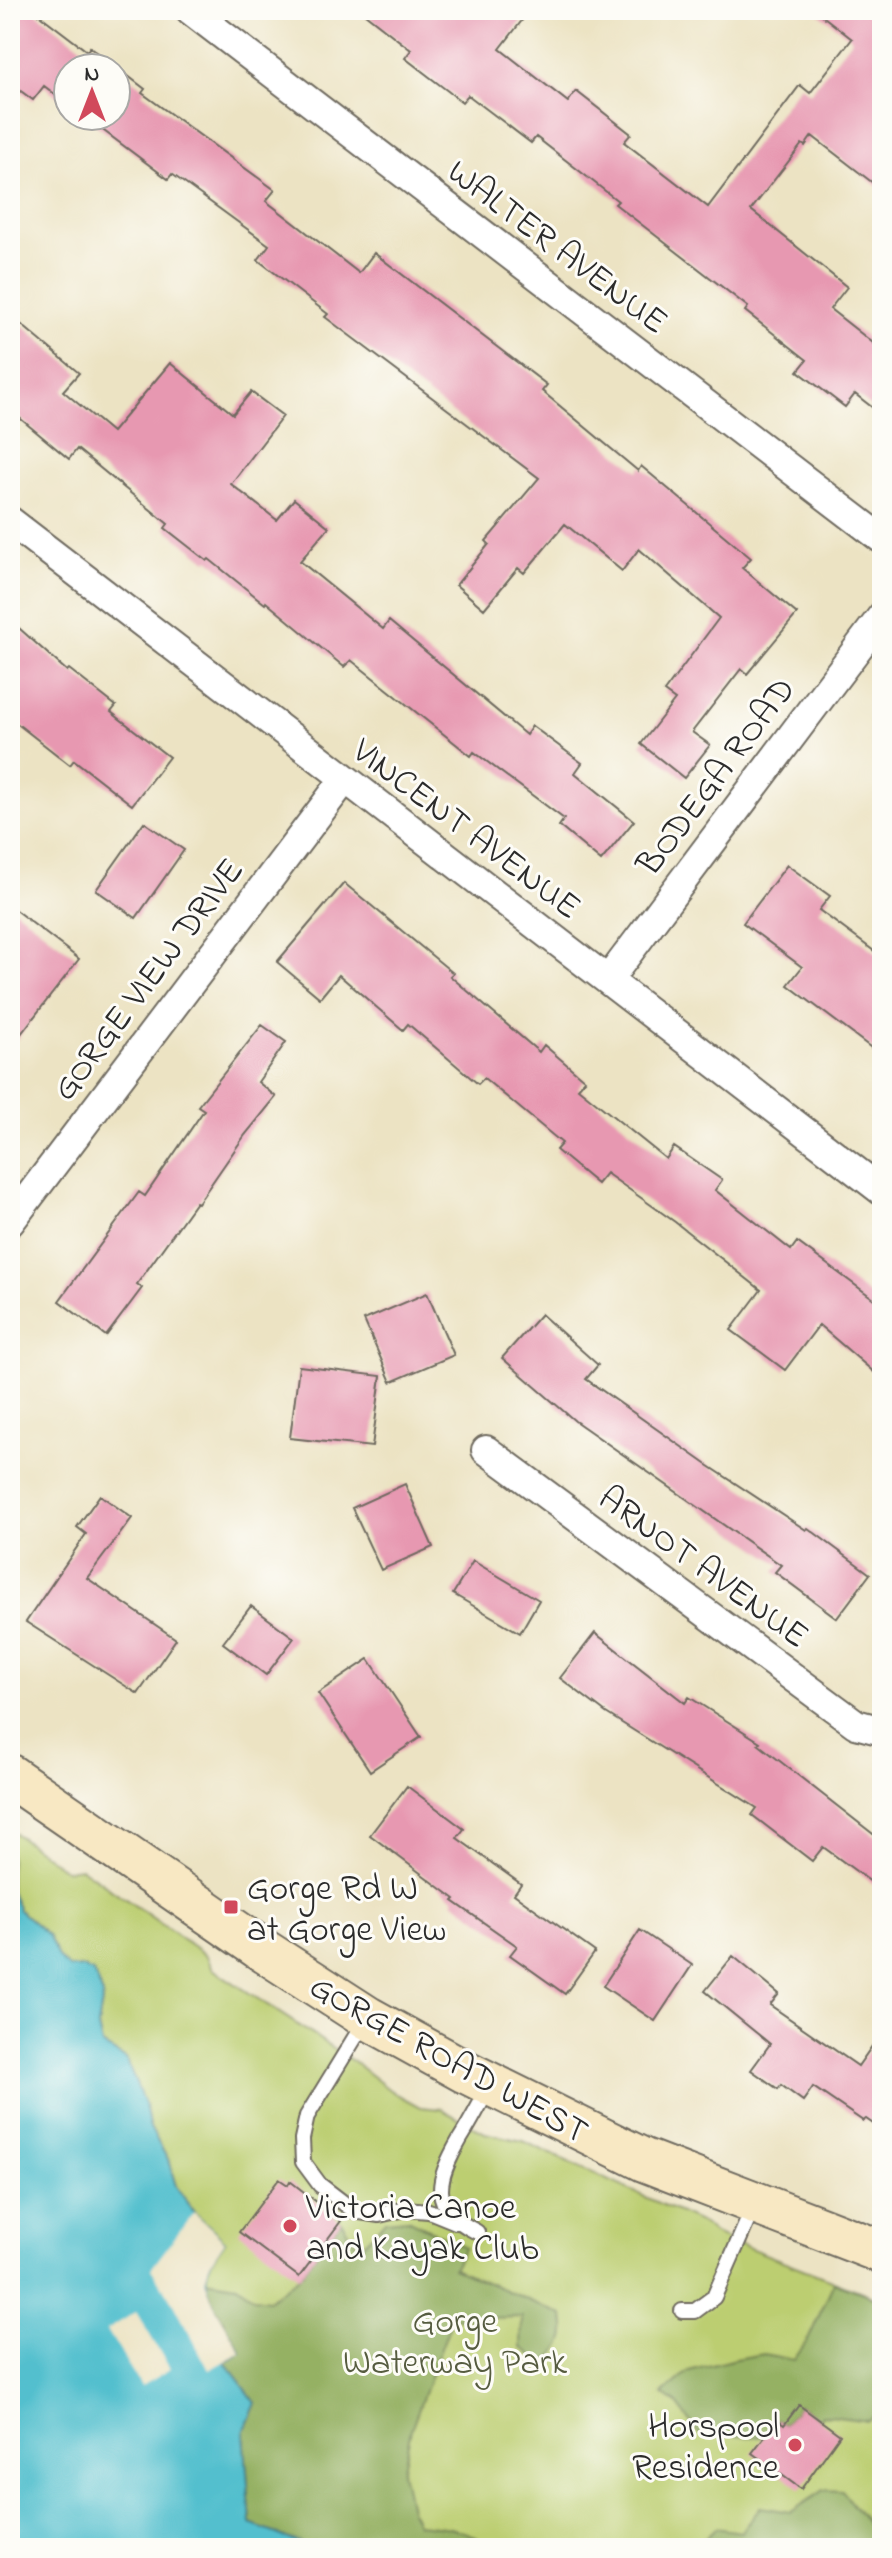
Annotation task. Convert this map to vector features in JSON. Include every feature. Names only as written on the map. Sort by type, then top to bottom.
[{"type":"main road","name":"GORGE ROAD WEST","points":[[10,1776],[258,1947],[368,2018],[490,2085],[644,2160],[882,2252]]},
{"type":"street","name":"WALTER AVENUE","points":[[190,10],[882,539]]},
{"type":"street","name":"VINCENT AVENUE","points":[[10,521],[882,1191]]},
{"type":"street","name":"BODEGA ROAD","points":[[608,980],[882,616]]},
{"type":"street","name":"GORGE VIEW DRIVE","points":[[10,1222],[344,780]]},
{"type":"street","name":"ARNOT AVENUE","points":[[486,1450],[856,1724],[882,1731]]},
{"type":"lane","points":[[368,2018],[307,2116],[302,2139],[303,2162],[320,2185],[354,2211],[379,2215],[405,2209],[429,2211],[477,2232]]},
{"type":"lane","points":[[456,2222],[443,2206],[439,2186],[446,2164],[490,2085]]},
{"type":"lane","points":[[682,2311],[695,2311],[714,2297],[755,2204]]},
{"type":"green space","name":"Gorge Waterway Park","points":[[10,1830],[66,1870],[81,1868],[207,1956],[213,1969],[354,2062],[391,2091],[420,2107],[441,2109],[485,2133],[523,2141],[702,2223],[714,2234],[882,2300],[882,2548],[312,2548],[205,2280],[209,2265],[225,2241],[194,2212],[176,2186],[168,2160],[149,2126],[146,2109],[126,2059],[102,2045],[98,2027],[103,1995],[83,1968],[69,1968],[59,1959],[48,1935],[19,1910],[10,1891]]},
{"type":"green space","points":[[408,2219],[465,2247],[453,2268],[563,2315],[565,2337],[544,2364],[521,2347],[522,2317],[452,2319],[411,2429],[402,2472],[410,2509],[418,2524],[465,2532],[489,2548],[312,2548],[251,2524],[244,2432],[256,2403],[225,2362],[241,2351],[213,2303],[205,2280],[237,2285],[255,2298],[268,2300],[299,2277],[341,2221],[359,2248],[385,2221]]},
{"type":"green space","points":[[834,2282],[882,2300],[882,2413],[868,2421],[822,2415],[819,2420],[799,2405],[784,2425],[777,2420],[764,2437],[700,2435],[677,2404],[663,2394],[689,2371],[735,2359],[764,2354],[794,2360],[809,2338]]},
{"type":"green space","points":[[824,2490],[842,2491],[876,2535],[882,2538],[882,2548],[694,2548],[715,2528],[741,2532],[760,2507],[791,2512]]},
{"type":"water","points":[[10,1891],[19,1910],[48,1935],[59,1959],[69,1968],[93,1972],[103,1995],[98,2027],[102,2045],[126,2059],[146,2109],[149,2126],[168,2160],[176,2186],[194,2212],[225,2241],[208,2269],[208,2290],[211,2301],[241,2352],[225,2362],[256,2403],[244,2432],[251,2524],[312,2548],[10,2548]]},
{"type":"pier","points":[[194,2212],[225,2241],[209,2265],[205,2280],[213,2303],[241,2352],[209,2370],[175,2305],[151,2269]]},
{"type":"pier","points":[[136,2312],[170,2369],[141,2386],[107,2330]]},
{"type":"building","points":[[18,10],[33,10],[87,51],[90,47],[97,52],[52,52],[52,92],[44,86],[33,100],[10,83],[10,20]]},
{"type":"building","points":[[360,10],[530,10],[500,49],[568,102],[576,91],[631,134],[624,142],[708,207],[800,85],[810,93],[852,39],[815,10],[882,10],[882,190],[812,136],[805,146],[802,144],[751,210],[847,287],[830,309],[882,350],[882,415],[855,394],[845,407],[798,371],[807,360],[745,311],[748,307],[615,204],[618,201],[536,137],[531,143],[468,95],[462,102],[405,58],[411,50]]},
{"type":"building","points":[[132,79],[145,89],[142,93],[275,190],[266,201],[359,273],[374,253],[547,385],[542,391],[638,471],[641,466],[751,558],[742,568],[797,614],[747,674],[741,669],[692,732],[710,745],[684,778],[641,744],[675,700],[664,692],[719,618],[639,549],[622,571],[565,524],[524,573],[518,568],[484,609],[456,585],[489,544],[486,541],[539,478],[325,317],[328,314],[258,260],[269,245],[172,174],[168,179],[105,132],[132,132]]},
{"type":"building","points":[[10,315],[79,373],[63,391],[112,432],[170,363],[233,414],[251,392],[283,416],[231,484],[277,520],[294,499],[329,527],[300,561],[383,629],[389,621],[526,735],[532,726],[582,763],[575,773],[634,821],[601,861],[559,826],[564,819],[474,752],[471,756],[351,660],[344,667],[266,602],[165,528],[168,524],[77,449],[69,459],[10,410]]},
{"type":"building","points":[[10,620],[67,671],[69,669],[116,706],[111,712],[169,757],[132,805],[74,760],[70,765],[10,718]]},
{"type":"building","points":[[144,822],[184,850],[136,918],[96,890]]},
{"type":"building","points":[[787,865],[830,896],[819,910],[882,957],[882,1056],[788,985],[802,967],[743,923]]},
{"type":"building","points":[[344,883],[453,973],[450,976],[539,1052],[544,1045],[585,1080],[578,1088],[666,1159],[674,1147],[722,1180],[715,1190],[791,1250],[797,1242],[882,1305],[882,1379],[819,1325],[785,1370],[731,1330],[761,1290],[675,1222],[606,1173],[597,1184],[556,1150],[562,1143],[484,1078],[478,1084],[408,1024],[403,1030],[339,975],[320,998],[277,962]]},
{"type":"building","points":[[10,906],[79,959],[10,1048]]},
{"type":"building","points":[[262,1025],[286,1042],[258,1082],[276,1097],[137,1284],[142,1288],[106,1336],[59,1301],[139,1192],[145,1196],[204,1110],[198,1106]]},
{"type":"building","points":[[427,1293],[454,1355],[391,1382],[364,1320]]},
{"type":"building","points":[[541,1314],[598,1365],[586,1379],[706,1464],[806,1530],[808,1528],[870,1574],[837,1618],[775,1572],[781,1565],[575,1421],[502,1358]]},
{"type":"building","points":[[299,1366],[381,1376],[372,1447],[290,1438]]},
{"type":"building","points":[[405,1484],[433,1547],[381,1570],[352,1508]]},
{"type":"building","points":[[100,1495],[132,1518],[87,1578],[176,1639],[138,1694],[26,1622],[86,1534],[77,1527]]},
{"type":"building","points":[[473,1561],[539,1600],[520,1633],[453,1594]]},
{"type":"building","points":[[251,1606],[294,1638],[266,1675],[223,1643]]},
{"type":"building","points":[[595,1633],[685,1703],[689,1697],[760,1742],[758,1744],[882,1841],[882,1890],[823,1847],[812,1861],[752,1815],[757,1808],[606,1713],[560,1678]]},
{"type":"building","points":[[369,1659],[421,1737],[370,1771],[318,1693]]},
{"type":"building","points":[[407,1786],[464,1829],[457,1838],[521,1884],[514,1894],[595,1952],[565,1994],[510,1955],[517,1946],[453,1901],[455,1899],[370,1835]]},
{"type":"building","points":[[640,1930],[692,1965],[655,2021],[603,1986]]},
{"type":"building","points":[[733,1956],[779,1994],[770,2005],[858,2066],[882,2032],[882,2130],[866,2119],[863,2121],[813,2087],[803,2101],[781,2085],[778,2089],[751,2070],[770,2044],[705,1991]]},
{"type":"building","name":"Victoria Canoe and Kayak Club","points":[[279,2179],[288,2185],[290,2181],[341,2221],[299,2277],[239,2232]]},
{"type":"building","name":"Horspool Residence","points":[[799,2405],[840,2435],[801,2489],[752,2453],[777,2420],[784,2425]]},
{"type":"place","name":"Gorge Rd W at Gorge View","points":[[231,1907]]},
{"type":"place","name":"Victoria Canoe and Kayak Club","points":[[290,2226]]},
{"type":"place","name":"Horspool Residence","points":[[795,2445]]}]
